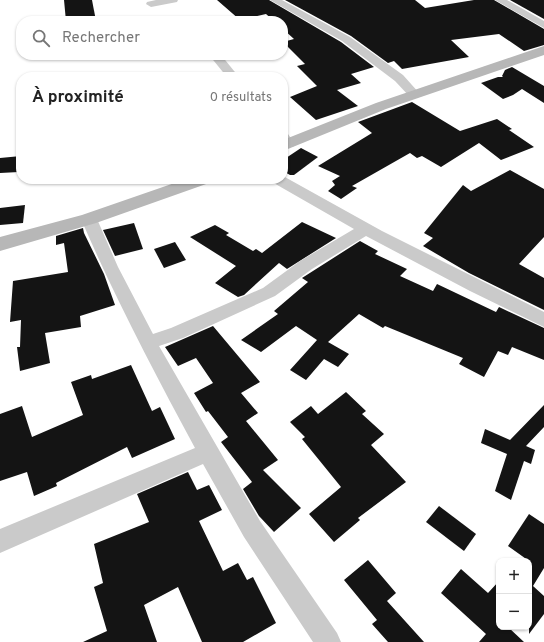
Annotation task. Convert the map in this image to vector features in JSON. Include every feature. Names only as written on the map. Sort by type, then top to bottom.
[{"type":"street","points":[[151,4],[173,0]]},
{"type":"street","points":[[275,0],[346,39],[399,78],[414,94]]},
{"type":"street","points":[[500,0],[544,25]]},
{"type":"street","points":[[288,141],[414,94],[544,50]]},
{"type":"street","points":[[219,60],[229,72]]},
{"type":"street","points":[[0,244],[90,219],[189,184]]},
{"type":"street","points":[[285,184],[312,200],[439,268],[544,320]]},
{"type":"street","points":[[90,219],[110,267],[148,343],[208,452],[252,529],[328,642]]},
{"type":"street","points":[[148,343],[177,333],[269,292],[306,265],[366,229]]},
{"type":"street","points":[[0,541],[208,452]]},
{"type":"building","points":[[64,0],[92,0],[95,16],[66,16]]},
{"type":"building","points":[[217,0],[269,0],[341,42],[374,67],[351,74],[361,83],[337,90],[358,106],[316,120],[290,97],[317,86],[297,66],[305,64],[288,47],[288,41],[294,39],[288,34],[288,16],[268,16],[266,14],[257,16],[235,16]]},
{"type":"building","points":[[285,0],[415,0],[425,8],[474,0],[494,0],[544,29],[544,45],[524,51],[499,34],[451,40],[469,57],[402,69],[394,61],[388,63],[351,36]]},
{"type":"building","points":[[510,0],[544,0],[544,19]]},
{"type":"building","points":[[512,67],[544,86],[544,103],[522,89],[503,99],[481,83],[498,77],[503,77],[502,76],[505,70]]},
{"type":"building","points":[[412,102],[460,131],[497,119],[512,129],[509,130],[534,147],[501,160],[479,143],[441,167],[422,156],[417,158],[410,153],[352,186],[357,188],[341,199],[328,191],[335,185],[332,181],[340,176],[318,166],[372,133],[358,122]]},
{"type":"building","points":[[301,148],[318,157],[294,175],[290,175],[288,174],[288,157]]},
{"type":"building","points":[[16,156],[16,172],[0,173],[0,158]]},
{"type":"building","points":[[510,170],[544,189],[544,237],[519,264],[544,278],[544,310],[469,273],[423,246],[433,238],[424,233],[463,185],[471,191]]},
{"type":"building","points":[[25,205],[23,223],[0,225],[0,208]]},
{"type":"building","points":[[302,222],[336,238],[287,269],[279,263],[244,295],[238,297],[215,283],[236,266],[190,237],[215,225],[229,233],[226,235],[253,251],[256,249],[262,253]]},
{"type":"building","points":[[134,223],[143,249],[115,256],[103,230]]},
{"type":"building","points":[[83,228],[104,274],[115,305],[80,316],[81,327],[45,333],[50,363],[20,371],[17,347],[20,347],[21,320],[10,322],[13,281],[68,272],[64,243],[56,245],[56,236]]},
{"type":"building","points":[[360,241],[378,251],[375,254],[407,269],[400,276],[433,291],[437,284],[496,312],[499,307],[544,328],[544,360],[512,347],[508,355],[498,351],[484,377],[459,364],[463,358],[385,326],[383,328],[359,314],[328,342],[349,354],[338,367],[324,359],[306,380],[290,370],[317,340],[296,326],[261,352],[241,340],[278,314],[274,311],[308,282],[302,278]]},
{"type":"building","points":[[175,242],[186,260],[164,268],[154,249]]},
{"type":"building","points":[[213,326],[260,382],[241,393],[258,413],[246,421],[278,460],[263,470],[301,508],[274,532],[259,516],[243,489],[252,482],[221,442],[228,437],[208,411],[206,412],[194,393],[213,383],[196,358],[178,366],[165,347]]},
{"type":"building","points":[[131,365],[152,411],[160,407],[175,439],[132,458],[127,447],[56,483],[57,486],[34,496],[27,472],[0,481],[0,414],[22,406],[32,437],[83,415],[71,382],[91,375],[92,379]]},
{"type":"building","points":[[346,392],[366,411],[362,414],[384,434],[371,445],[406,482],[358,518],[360,520],[334,542],[309,514],[341,487],[302,439],[305,437],[290,422],[311,406],[318,414]]},
{"type":"building","points":[[544,405],[544,427],[526,446],[535,450],[531,464],[524,461],[511,500],[495,491],[507,454],[481,443],[485,429],[510,440]]},
{"type":"building","points":[[188,472],[197,490],[209,485],[222,510],[199,521],[223,571],[238,563],[247,580],[253,577],[276,623],[243,642],[202,642],[178,587],[144,605],[157,642],[83,642],[107,631],[94,587],[103,583],[94,544],[149,522],[137,494]]},
{"type":"building","points":[[439,506],[476,534],[464,551],[426,522]]},
{"type":"building","points":[[529,514],[544,524],[544,568],[533,586],[544,596],[544,614],[532,630],[532,558],[525,558],[508,546]]},
{"type":"building","points":[[368,560],[396,593],[387,601],[424,642],[388,642],[372,624],[377,620],[344,580]]},
{"type":"building","points":[[461,569],[488,593],[496,584],[496,630],[511,630],[524,642],[479,642],[486,634],[441,593]]}]
